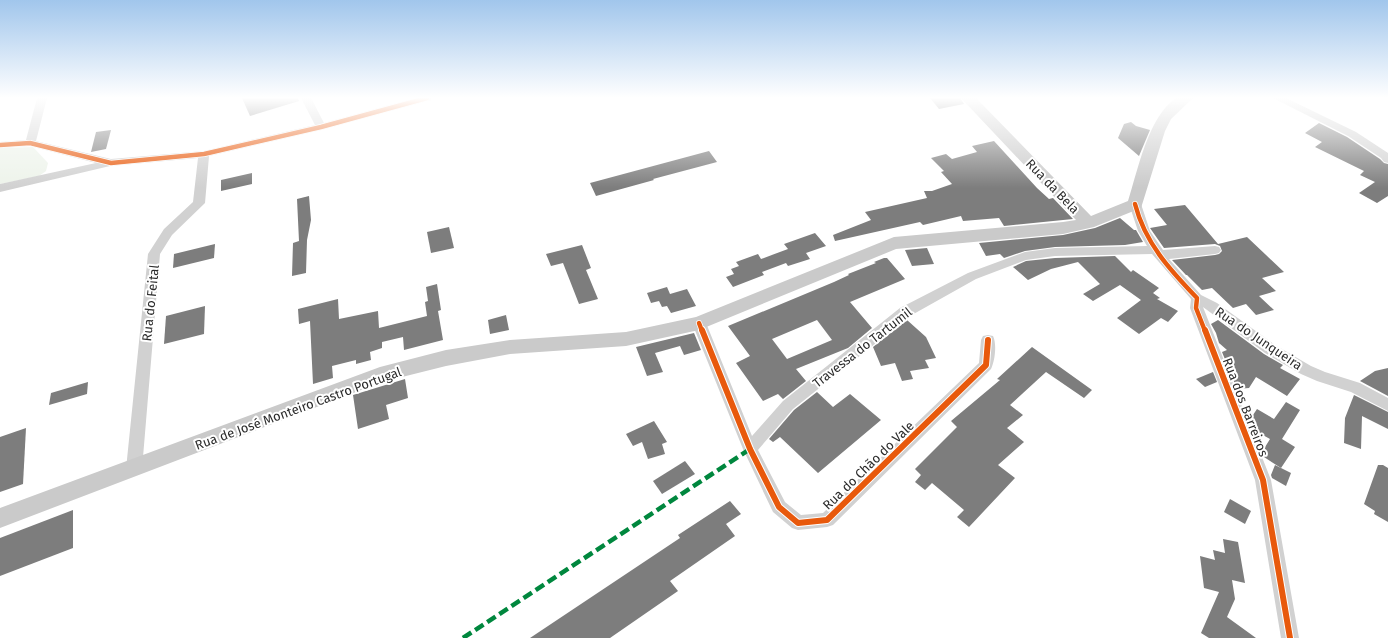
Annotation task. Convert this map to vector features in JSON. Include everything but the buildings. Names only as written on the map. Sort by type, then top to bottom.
[{"type":"main road","name":"Rua da Bela","points":[[997,128],[1088,223]]},
{"type":"main road","points":[[1135,204],[1160,128]]},
{"type":"main road","name":"Rua de José Monteiro Castro Portugal","points":[[0,518],[134,469],[380,375],[446,358],[510,347],[626,339],[699,323],[894,243],[1063,228],[1088,223],[1135,204]]},
{"type":"street","points":[[30,143],[34,128]]},
{"type":"street","points":[[0,188],[110,163],[204,154],[318,128]]},
{"type":"street","points":[[1339,128],[1352,134],[1385,156],[1388,160]]},
{"type":"street","points":[[0,145],[30,143],[110,163]]},
{"type":"street","name":"Rua do Feital","points":[[134,469],[154,254],[168,232],[199,203],[204,154]]},
{"type":"street","points":[[1135,204],[1137,216],[1143,229],[1168,267],[1197,298]]},
{"type":"street","name":"Travessa do Tartumil","points":[[750,449],[788,405],[905,312],[972,276],[1025,256],[1055,252],[1159,253],[1215,250]]},
{"type":"street","name":"Rua do Junqueira","points":[[1197,298],[1212,306],[1270,349],[1306,370],[1322,377],[1355,387],[1388,405]]},
{"type":"street","name":"Rua dos Barreiros","points":[[1197,298],[1196,308],[1263,480],[1290,638]]},
{"type":"street","name":"Rua do Chão do Vale","points":[[699,323],[750,449],[779,507],[798,523],[827,520],[986,365],[988,340]]},
{"type":"shaded area","points":[[33,147],[48,163],[46,171],[39,176],[0,184],[0,148]]},
{"type":"marked path","points":[[463,638],[750,449]]},
{"type":"cycle path","points":[[0,145],[30,143],[111,163],[204,154],[318,128]]},
{"type":"cycle path","points":[[1135,204],[1144,231],[1151,243],[1168,266],[1197,298],[1196,308],[1263,480],[1290,638]]},
{"type":"cycle path","points":[[699,323],[750,449],[779,507],[798,523],[827,520],[986,365],[988,340]]}]
